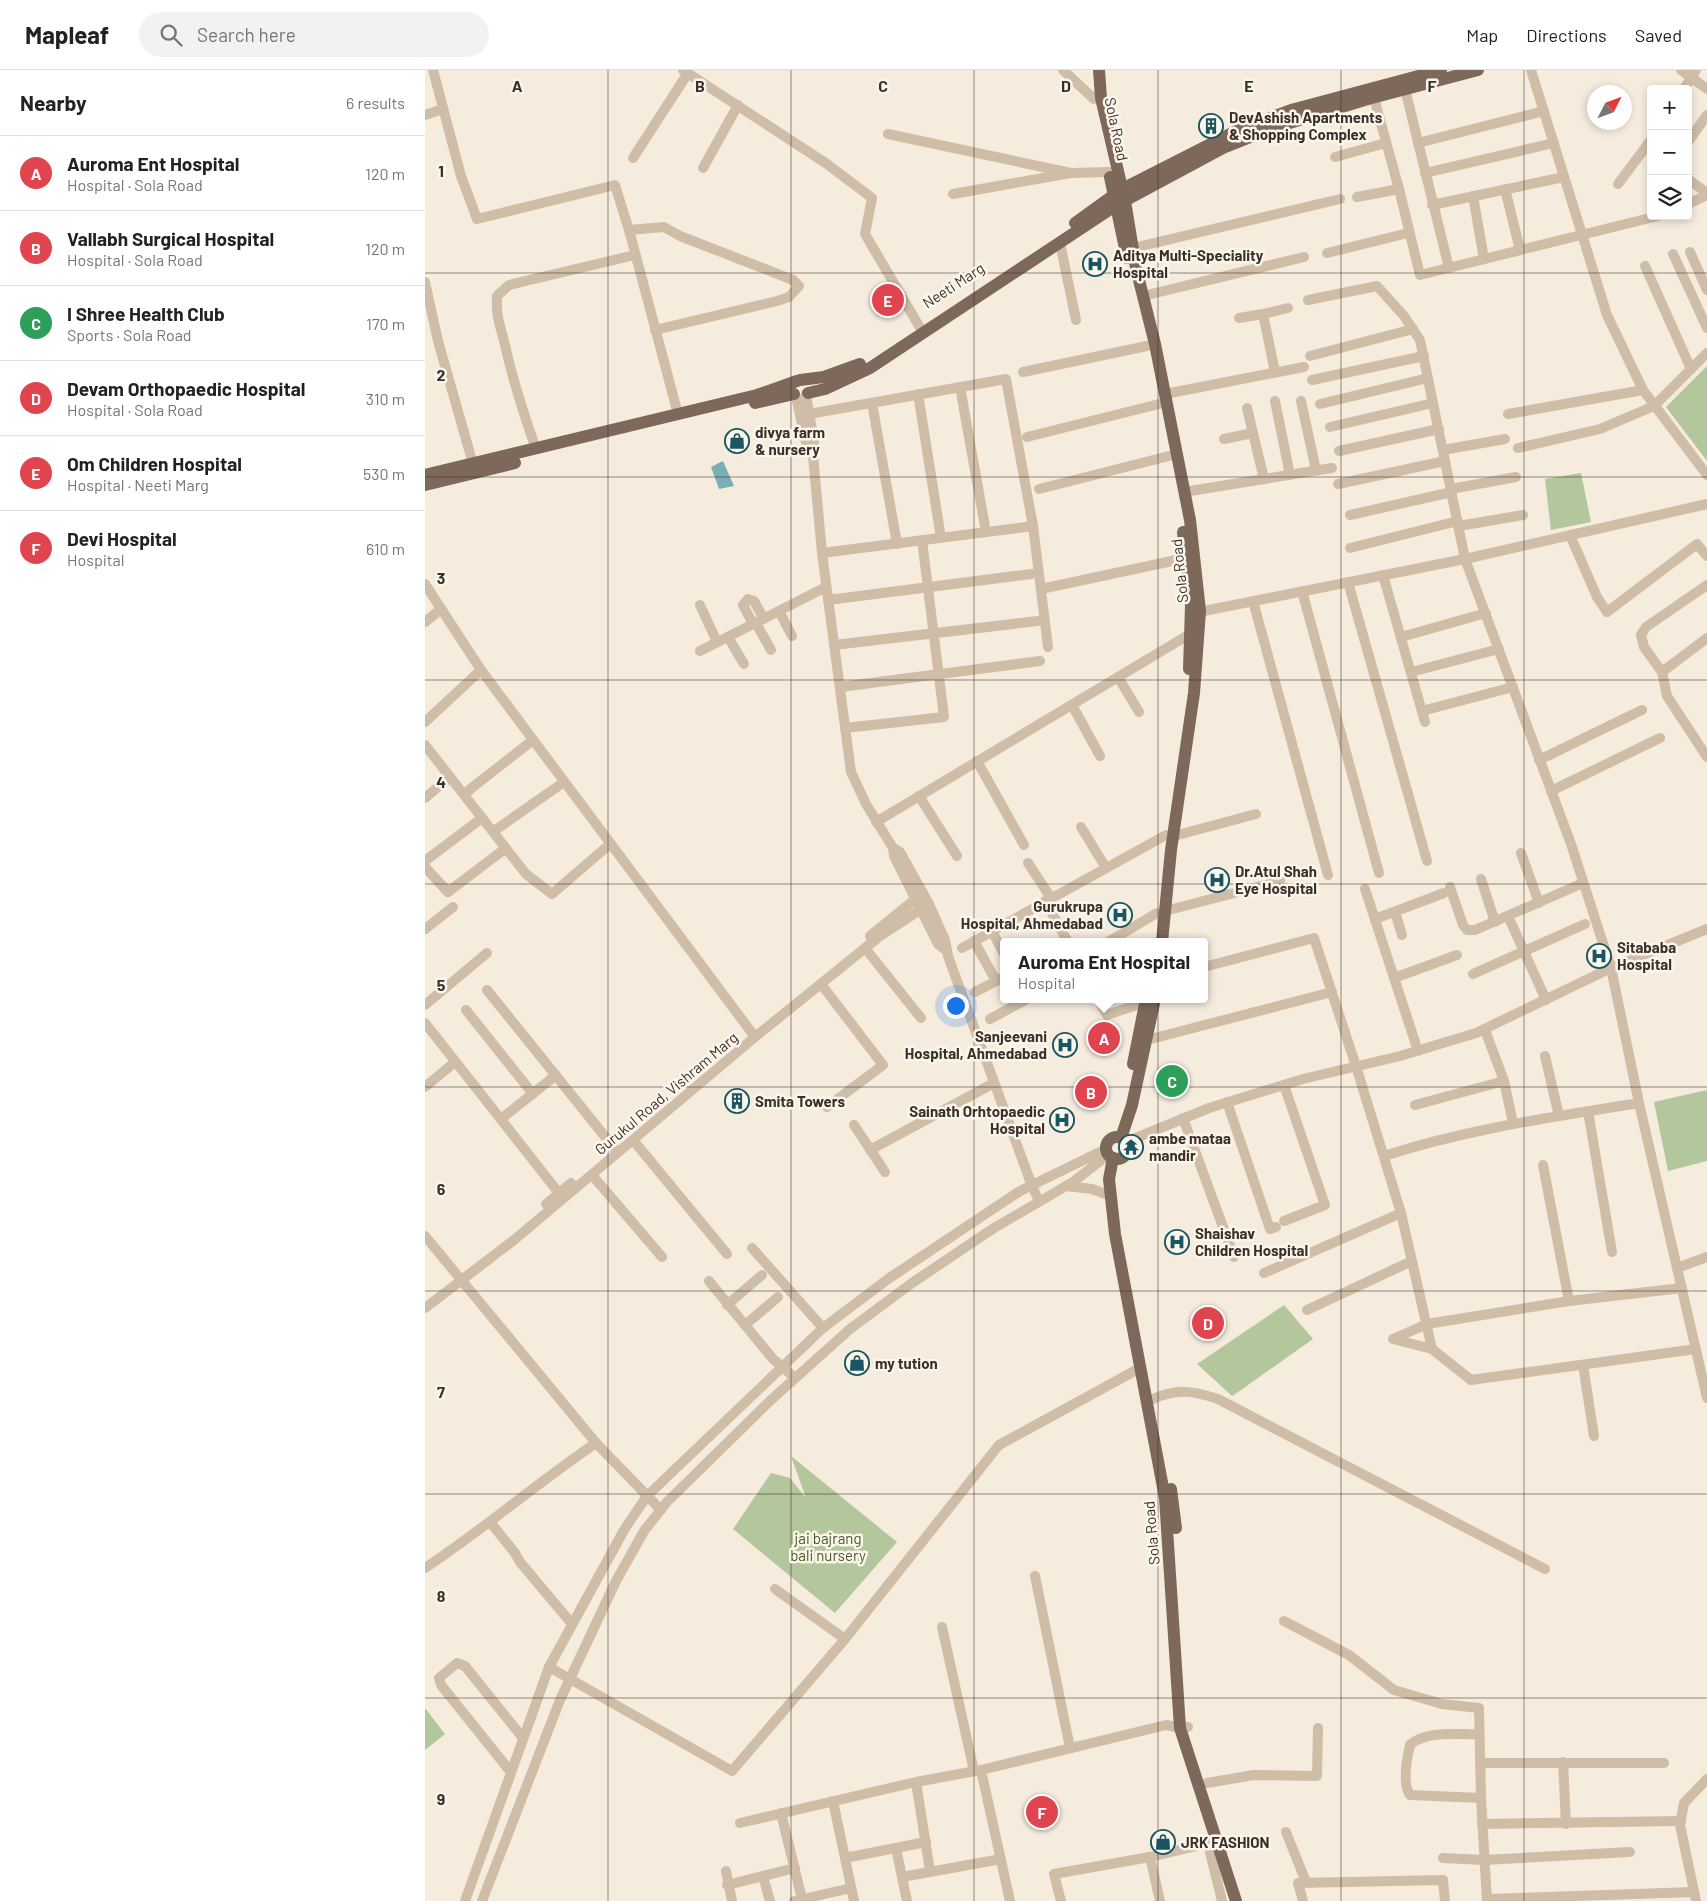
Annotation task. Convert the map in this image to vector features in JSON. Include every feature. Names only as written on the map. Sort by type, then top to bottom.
[{"type":"main road","name":"Sola Road","points":[[1091,70],[1119,197],[1147,346],[1162,399],[1184,492],[1196,566],[1195,693],[1170,835]]},
{"type":"main road","name":"Sola Road","points":[[1099,70],[1097,94],[1109,172],[1119,197],[1133,248],[1143,296],[1162,399],[1169,456],[1182,524],[1195,612],[1190,634],[1188,698],[1161,912],[1154,938]]},
{"type":"main road","points":[[425,486],[825,389],[870,368],[1060,243],[1119,197],[1236,131],[1291,110],[1441,70]]},
{"type":"main road","points":[[1119,197],[1223,148],[1270,129],[1405,89],[1478,70]]},
{"type":"main road","name":"Neeti Marg","points":[[425,475],[757,395],[798,380],[825,377],[849,369],[1119,197]]},
{"type":"main road","points":[[798,380],[792,387],[801,394]]},
{"type":"main road","name":"Sola Road","points":[[1161,912],[1162,938]]},
{"type":"main road","points":[[1121,1139],[1108,1141],[1112,1155],[1127,1153],[1121,1139],[1148,1003]]},
{"type":"main road","points":[[1121,1139],[1132,1105],[1147,1040],[1149,1003]]},
{"type":"main road","name":"Sola Road","points":[[1112,1155],[1109,1179],[1115,1234],[1165,1498],[1184,1727],[1214,1845],[1236,1901]]},
{"type":"main road","name":"Sola Road","points":[[1112,1155],[1117,1177],[1122,1233],[1174,1505],[1184,1727],[1207,1783],[1245,1901]]},
{"type":"street","points":[[433,70],[461,176],[477,219],[615,185],[629,230],[678,414]]},
{"type":"street","points":[[1063,70],[1097,94]]},
{"type":"street","points":[[1072,70],[1097,94]]},
{"type":"street","points":[[1531,70],[1607,315],[1643,390],[1707,476]]},
{"type":"street","points":[[1681,70],[1694,74],[1707,89]]},
{"type":"street","points":[[633,158],[686,71],[827,164],[872,198],[865,234],[919,326]]},
{"type":"street","points":[[1687,85],[1694,74]]},
{"type":"street","points":[[1405,89],[1449,268]]},
{"type":"street","points":[[1374,98],[1399,188],[1419,275],[1647,219]]},
{"type":"street","points":[[703,168],[738,105]]},
{"type":"street","points":[[425,114],[443,109]]},
{"type":"street","points":[[1418,142],[1544,111]]},
{"type":"street","points":[[1692,136],[1707,115]]},
{"type":"street","points":[[888,134],[1071,173]]},
{"type":"street","points":[[1335,157],[1386,143]]},
{"type":"street","points":[[1425,173],[1554,143]]},
{"type":"street","points":[[1618,184],[1647,148]]},
{"type":"street","points":[[953,194],[1071,173],[1109,172]]},
{"type":"street","points":[[1432,205],[1565,177]]},
{"type":"street","points":[[1692,182],[1707,194],[1692,202]]},
{"type":"street","points":[[1357,197],[1399,188]]},
{"type":"street","points":[[1505,189],[1520,250]]},
{"type":"street","points":[[1473,196],[1484,259]]},
{"type":"street","points":[[1133,248],[1340,199]]},
{"type":"street","points":[[629,230],[663,227],[680,236],[793,280],[799,286],[789,297],[777,301],[655,330]]},
{"type":"street","points":[[1327,253],[1408,233]]},
{"type":"street","points":[[1060,243],[1076,320]]},
{"type":"street","points":[[1690,252],[1707,290]]},
{"type":"street","points":[[1673,254],[1703,306],[1707,328]]},
{"type":"street","points":[[536,449],[516,393],[501,328],[496,317],[497,296],[509,285],[635,255]]},
{"type":"street","points":[[1143,296],[1304,257]]},
{"type":"street","points":[[1645,266],[1691,369]]},
{"type":"street","points":[[425,282],[438,341],[473,464]]},
{"type":"street","points":[[1309,300],[1377,286],[1420,340],[1465,559],[1551,792],[1611,968],[1639,1103],[1707,1395]]},
{"type":"street","points":[[1239,318],[1288,308]]},
{"type":"street","points":[[1263,314],[1275,372]]},
{"type":"street","points":[[1310,356],[1413,330]]},
{"type":"street","points":[[1023,372],[1147,346]]},
{"type":"street","points":[[1517,448],[1600,429],[1654,406],[1707,353]]},
{"type":"street","points":[[1313,380],[1424,356]]},
{"type":"street","points":[[1027,437],[1162,399],[1304,367]]},
{"type":"street","points":[[1320,404],[1428,378]]},
{"type":"street","points":[[809,414],[1006,379],[1033,526],[1048,647]]},
{"type":"street","points":[[960,387],[986,532]]},
{"type":"street","points":[[1508,414],[1643,390]]},
{"type":"street","points":[[801,394],[809,414],[814,441],[813,456],[822,553],[851,772],[876,822],[893,848],[894,856],[920,895],[945,940],[947,951],[994,1082],[1032,1186],[1039,1200]]},
{"type":"street","points":[[801,394],[806,443],[813,456]]},
{"type":"street","points":[[918,394],[941,538]]},
{"type":"street","points":[[1301,400],[1316,470]]},
{"type":"street","points":[[1275,401],[1290,475]]},
{"type":"street","points":[[872,403],[897,544]]},
{"type":"street","points":[[1330,427],[1433,403]]},
{"type":"street","points":[[1247,408],[1264,479]]},
{"type":"street","points":[[1339,451],[1439,429]]},
{"type":"street","points":[[1224,439],[1253,433]]},
{"type":"street","points":[[1443,450],[1505,439]]},
{"type":"street","points":[[1039,488],[1169,456]]},
{"type":"street","points":[[1338,484],[1445,461]]},
{"type":"street","points":[[1184,492],[1332,468]]},
{"type":"street","points":[[1350,515],[1516,476]]},
{"type":"street","points":[[1195,612],[1465,559],[1707,504]]},
{"type":"street","points":[[1350,548],[1458,524],[1523,515]]},
{"type":"street","points":[[822,553],[1033,526]]},
{"type":"street","points":[[1570,535],[1597,597],[1607,612],[1697,544],[1707,556]]},
{"type":"street","points":[[845,728],[944,717],[923,540]]},
{"type":"street","points":[[1041,589],[1186,558]]},
{"type":"street","points":[[828,600],[1031,574]]},
{"type":"street","points":[[1383,575],[1425,722]]},
{"type":"street","points":[[1348,582],[1427,861]]},
{"type":"street","points":[[425,584],[481,670],[753,1035]]},
{"type":"street","points":[[1707,585],[1642,630],[1641,635],[1643,647],[1662,672],[1667,696],[1707,757]]},
{"type":"street","points":[[700,651],[827,587]]},
{"type":"street","points":[[1302,591],[1379,873]]},
{"type":"street","points":[[1253,601],[1328,875]]},
{"type":"street","points":[[699,606],[717,642]]},
{"type":"street","points":[[425,622],[441,609]]},
{"type":"street","points":[[779,611],[792,636]]},
{"type":"street","points":[[1401,637],[1485,613]]},
{"type":"street","points":[[834,645],[1038,621]]},
{"type":"street","points":[[758,622],[771,650]]},
{"type":"street","points":[[876,822],[1190,634]]},
{"type":"street","points":[[728,637],[743,664]]},
{"type":"street","points":[[1662,672],[1707,638]]},
{"type":"street","points":[[1411,672],[1499,648]]},
{"type":"street","points":[[840,687],[1040,661]]},
{"type":"street","points":[[425,722],[481,670]]},
{"type":"street","points":[[1118,677],[1139,712]]},
{"type":"street","points":[[1422,711],[1513,687]]},
{"type":"street","points":[[1071,705],[1100,756]]},
{"type":"street","points":[[1539,760],[1642,710]]},
{"type":"street","points":[[1551,792],[1659,738]]},
{"type":"street","points":[[464,794],[533,740]]},
{"type":"street","points":[[425,745],[527,874],[552,894],[610,844]]},
{"type":"street","points":[[977,762],[1024,845]]},
{"type":"street","points":[[425,798],[450,777]]},
{"type":"street","points":[[494,831],[564,782]]},
{"type":"street","points":[[919,796],[957,856]]},
{"type":"street","points":[[962,948],[1106,868],[1170,835],[1255,814]]},
{"type":"street","points":[[425,862],[482,818]]},
{"type":"street","points":[[1081,827],[1106,868]]},
{"type":"street","points":[[425,867],[448,892],[506,848]]},
{"type":"street","points":[[1521,852],[1539,902]]},
{"type":"street","points":[[1028,863],[1066,938]]},
{"type":"street","points":[[1481,879],[1495,922]]},
{"type":"street","points":[[1115,938],[1161,912],[1280,881]]},
{"type":"street","points":[[1375,919],[1447,890],[1463,925],[1467,930],[1475,930],[1583,884]]},
{"type":"street","points":[[1365,889],[1418,1051]]},
{"type":"street","name":"Gurukul Road, Vishram Marg","points":[[425,1302],[514,1240],[615,1149],[920,895]]},
{"type":"street","points":[[425,929],[453,907]]},
{"type":"street","name":"Gurukul Road, Vishram Marg","points":[[561,1196],[592,1175],[753,1035],[865,948],[926,907]]},
{"type":"street","points":[[1395,912],[1402,935]]},
{"type":"street","points":[[1508,916],[1546,1000]]},
{"type":"street","points":[[1473,974],[1585,924]]},
{"type":"street","points":[[1121,1139],[1227,1102],[1284,1085],[1418,1051],[1485,1030],[1611,968],[1707,929]]},
{"type":"street","points":[[993,931],[1000,946]]},
{"type":"street","points":[[1208,966],[1314,938],[1357,1066],[1401,1213],[1432,1349]]},
{"type":"street","points":[[974,941],[1000,979],[975,992]]},
{"type":"street","points":[[865,948],[921,1018]]},
{"type":"street","points":[[425,1005],[487,953]]},
{"type":"street","points":[[1395,978],[1457,955]]},
{"type":"street","points":[[821,984],[883,1064],[827,1107]]},
{"type":"street","points":[[487,990],[615,1149]]},
{"type":"street","points":[[1147,1040],[1332,992]]},
{"type":"street","points":[[990,1019],[1020,1003]]},
{"type":"street","points":[[1100,1003],[1107,1015],[1141,1003]]},
{"type":"street","points":[[466,1010],[533,1094]]},
{"type":"street","points":[[425,1023],[561,1196]]},
{"type":"street","points":[[1485,1030],[1503,1081],[1513,1123]]},
{"type":"street","points":[[1545,1056],[1559,1116]]},
{"type":"street","points":[[425,1087],[455,1062]]},
{"type":"street","points":[[501,1119],[556,1076]]},
{"type":"street","points":[[1415,1106],[1503,1081]]},
{"type":"street","points":[[870,1150],[994,1082]]},
{"type":"street","points":[[1227,1102],[1270,1229],[1325,1205],[1284,1085]]},
{"type":"street","points":[[1384,1156],[1415,1146],[1513,1123],[1639,1103]]},
{"type":"street","points":[[1588,1111],[1612,1252]]},
{"type":"street","points":[[1183,1118],[1234,1257]]},
{"type":"street","points":[[854,1125],[885,1172]]},
{"type":"street","points":[[633,1140],[727,1254]]},
{"type":"street","points":[[465,1901],[510,1771],[549,1667],[624,1530],[647,1496],[823,1328],[944,1241],[1032,1186],[1112,1155]]},
{"type":"street","points":[[482,1901],[570,1678],[616,1581],[644,1531],[682,1485],[795,1378],[850,1329],[913,1283],[1039,1200],[1065,1186],[1112,1155]]},
{"type":"street","points":[[1543,1165],[1569,1301]]},
{"type":"street","points":[[592,1175],[662,1257]]},
{"type":"street","points":[[1065,1186],[1092,1189],[1111,1196]]},
{"type":"street","points":[[1264,1273],[1401,1213]]},
{"type":"street","points":[[425,1236],[596,1443],[661,1510]]},
{"type":"street","points":[[752,1248],[823,1328]]},
{"type":"street","points":[[1677,1268],[1707,1257]]},
{"type":"street","points":[[1307,1310],[1412,1261]]},
{"type":"street","points":[[727,1305],[762,1275]]},
{"type":"street","name":"Gurukul Road, Vishram Marg","points":[[425,1308],[461,1278]]},
{"type":"street","points":[[709,1281],[773,1358],[795,1378]]},
{"type":"street","points":[[1682,1288],[1569,1301],[1427,1324],[1393,1339],[1432,1349],[1471,1380],[1696,1349]]},
{"type":"street","points":[[745,1325],[777,1297]]},
{"type":"street","points":[[1583,1365],[1594,1436]]},
{"type":"street","points":[[549,1667],[732,1771],[845,1639],[999,1445],[1140,1368]]},
{"type":"street","points":[[1153,1399],[1164,1393],[1185,1390],[1218,1399],[1545,1569]]},
{"type":"street","points":[[425,1568],[465,1542],[555,1470],[596,1443]]},
{"type":"street","points":[[490,1522],[520,1562],[573,1624]]},
{"type":"street","points":[[1035,1576],[1070,1748]]},
{"type":"street","points":[[775,1589],[845,1639]]},
{"type":"street","points":[[1284,1621],[1349,1655],[1395,1690],[1442,1704],[1479,1708],[1482,1824],[1487,1900],[1695,1896],[1681,1821],[1684,1803],[1707,1779]]},
{"type":"street","points":[[942,1627],[1001,1858],[1010,1901]]},
{"type":"street","points":[[510,1771],[441,1684],[439,1678],[457,1663],[465,1666],[523,1738]]},
{"type":"street","points":[[740,1823],[1166,1725],[1184,1727]]},
{"type":"street","points":[[1207,1783],[1254,1775],[1317,1776],[1318,1728]]},
{"type":"street","points":[[1479,1734],[1425,1736],[1415,1740],[1410,1745],[1407,1759],[1407,1786],[1410,1795],[1418,1797],[1451,1795],[1481,1798]]},
{"type":"street","points":[[1480,1762],[1664,1763]]},
{"type":"street","points":[[1563,1762],[1566,1824]]},
{"type":"street","points":[[916,1782],[931,1871]]},
{"type":"street","points":[[833,1801],[854,1901]]},
{"type":"street","points":[[781,1813],[795,1868],[798,1900],[851,1888]]},
{"type":"street","points":[[1482,1824],[1681,1821]]},
{"type":"street","points":[[1287,1832],[1306,1882]]},
{"type":"street","points":[[845,1858],[926,1842]]},
{"type":"street","points":[[1061,1901],[1054,1874],[1214,1845],[1222,1901]]},
{"type":"street","points":[[895,1848],[907,1901]]},
{"type":"street","points":[[1443,1858],[1484,1860],[1630,1852]]},
{"type":"street","points":[[1149,1857],[1160,1901]]},
{"type":"street","points":[[902,1877],[1001,1858]]},
{"type":"street","points":[[727,1885],[795,1868]]},
{"type":"street","points":[[727,1871],[727,1885],[732,1901]]},
{"type":"street","points":[[763,1876],[770,1901]]},
{"type":"street","points":[[1303,1901],[1298,1883],[1443,1880],[1445,1901]]},
{"type":"green space","points":[[1707,366],[1707,461],[1666,407]]},
{"type":"green space","points":[[1581,473],[1591,522],[1551,530],[1545,479]]},
{"type":"green space","points":[[1707,1090],[1707,1161],[1668,1171],[1654,1102]]},
{"type":"green space","points":[[1284,1305],[1313,1339],[1241,1390],[1232,1396],[1197,1364]]},
{"type":"green space","name":"jai bajrang bali nursery","points":[[791,1456],[897,1542],[835,1613],[733,1529],[771,1473],[790,1478],[806,1498]]},
{"type":"green space","points":[[425,1708],[445,1734],[425,1750]]},
{"type":"water","points":[[723,461],[734,486],[719,489],[711,467]]},
{"type":"place","name":"DevAshish Apartments & Shopping Complex","points":[[1211,126]]},
{"type":"place","name":"Aditya Multi-Speciality Hospital","points":[[1095,264]]},
{"type":"place","name":"Om Children Hospital","points":[[888,300]]},
{"type":"place","name":"divya farm & nursery","points":[[737,441]]},
{"type":"place","name":"Dr.Atul Shah Eye Hospital","points":[[1217,880]]},
{"type":"place","name":"Gurukrupa Hospital, Ahmedabad","points":[[1120,915]]},
{"type":"place","name":"Sitababa Hospital","points":[[1599,956]]},
{"type":"place","name":"Auroma Ent Hospital","points":[[1104,1038]]},
{"type":"place","name":"Sanjeevani Hospital, Ahmedabad","points":[[1065,1045]]},
{"type":"place","name":"I Shree Health Club","points":[[1172,1081]]},
{"type":"place","name":"Vallabh Surgical Hospital","points":[[1091,1092]]},
{"type":"place","name":"Smita Towers","points":[[737,1101]]},
{"type":"place","name":"Sainath Orhtopaedic Hospital","points":[[1062,1120]]},
{"type":"place","name":"ambe mataa mandir","points":[[1131,1147]]},
{"type":"place","name":"Shaishav Children Hospital","points":[[1177,1242]]},
{"type":"place","name":"Devam Orthopaedic Hospital","points":[[1208,1323]]},
{"type":"place","name":"my tution","points":[[857,1363]]},
{"type":"place","name":"Devi Hospital","points":[[1042,1812]]},
{"type":"place","name":"JRK FASHION","points":[[1163,1842]]}]
